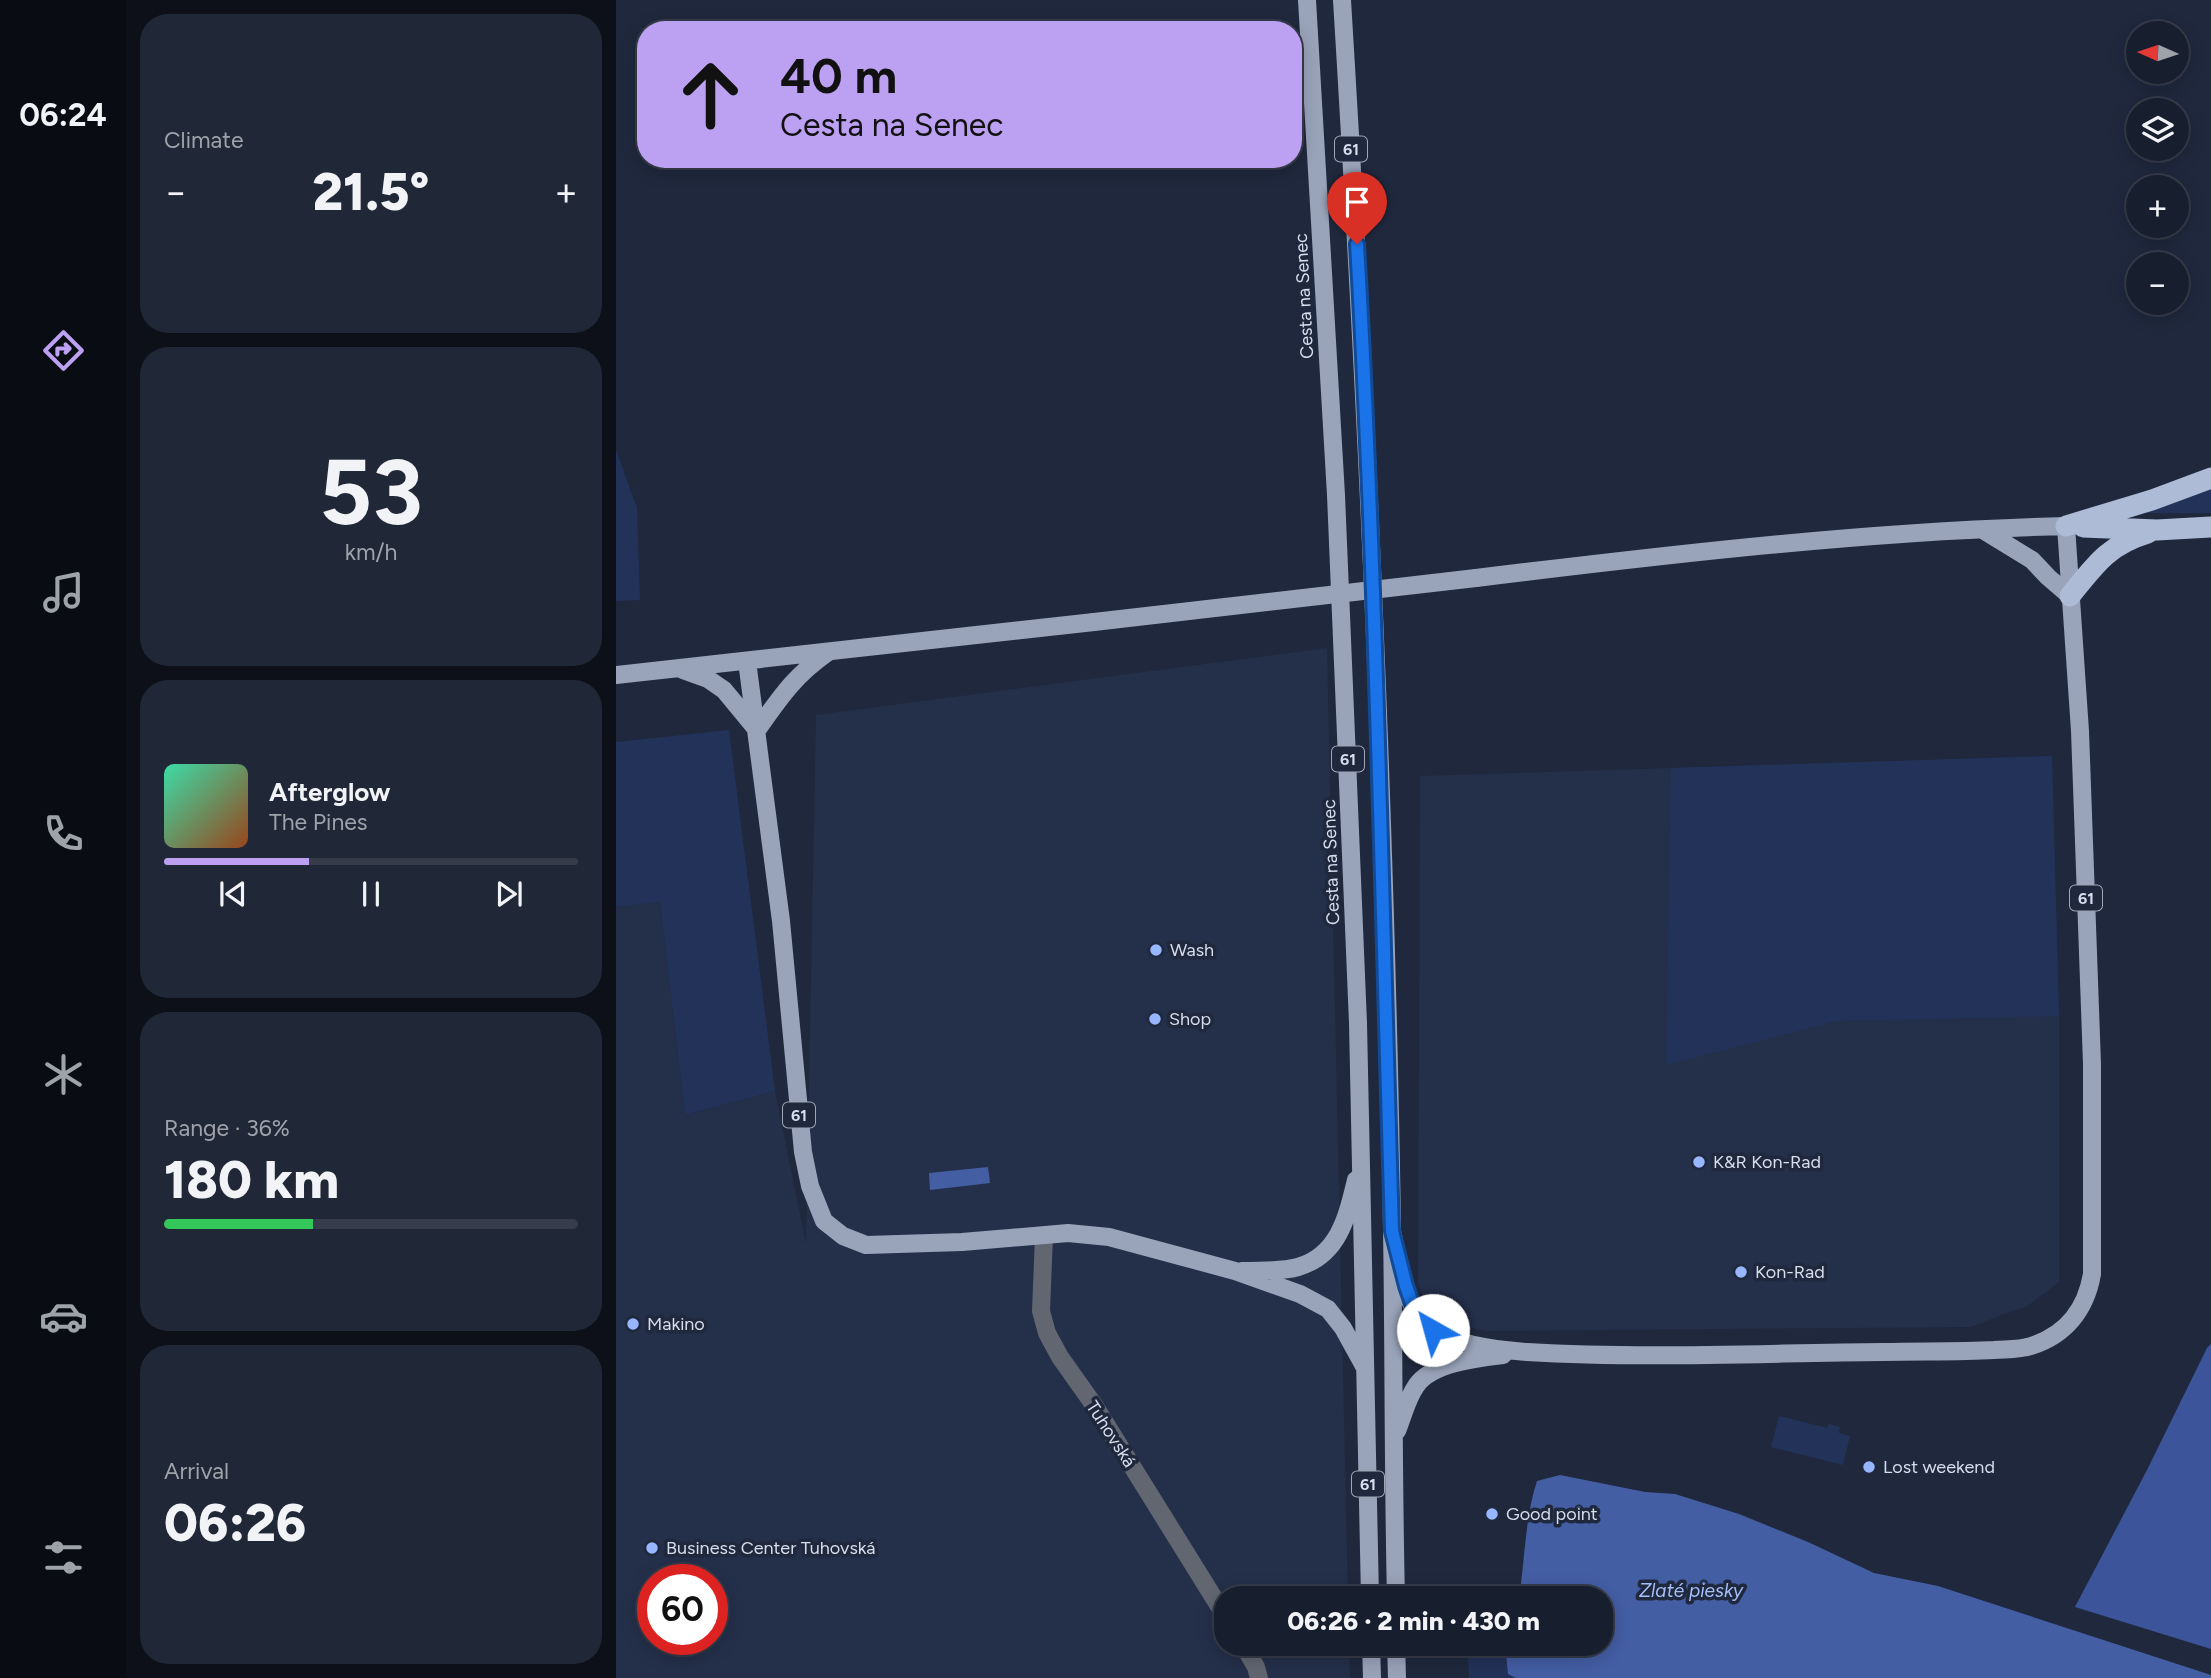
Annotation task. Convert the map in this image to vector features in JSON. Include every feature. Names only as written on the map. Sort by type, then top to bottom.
[{"type":"highway","points":[[2066,526],[2152,500],[2211,478]]},
{"type":"highway","points":[[2066,526],[2157,530],[2211,527]]},
{"type":"highway","points":[[2070,596],[2099,560],[2115,547],[2133,537],[2157,530]]},
{"type":"main road","name":"Cesta na Senec","points":[[1307,0],[1336,495],[1357,982],[1370,1586]]},
{"type":"main road","name":"61","points":[[1342,0],[1372,557],[1392,1231],[1396,1586]]},
{"type":"main road","name":"61","points":[[1393,1441],[1416,1385],[1441,1368],[1475,1359],[1525,1352],[1697,1354],[2020,1348],[2050,1338],[2076,1316],[2088,1292],[2093,1265],[2092,1064],[2080,731],[2066,526]]},
{"type":"main road","points":[[616,675],[1651,556],[1757,546],[2066,526]]},
{"type":"main road","points":[[1983,530],[2032,560],[2070,596]]},
{"type":"main road","points":[[678,668],[708,679],[724,690],[757,730],[793,680],[830,652]]},
{"type":"main road","name":"61","points":[[747,661],[781,920],[803,1152],[810,1186],[824,1221],[838,1233],[866,1245],[1068,1233],[1109,1237],[1235,1271],[1300,1294],[1328,1309],[1343,1328],[1366,1371]]},
{"type":"main road","name":"61","points":[[1235,1271],[1296,1268],[1317,1260],[1331,1248],[1349,1212],[1362,1155]]},
{"type":"main road","name":"61","points":[[1392,1231],[1415,1312],[1433,1330],[1451,1338],[1525,1352]]},
{"type":"main road","points":[[1371,1656],[1372,1678]]},
{"type":"main road","points":[[1396,1656],[1397,1678]]},
{"type":"street","name":"Tuhovská","points":[[1044,1236],[1041,1311],[1047,1333],[1214,1598]]},
{"type":"street","points":[[1250,1656],[1259,1678]]},
{"type":"shaded area","points":[[616,450],[637,508],[640,600],[616,601]]},
{"type":"shaded area","points":[[2211,488],[2211,513],[2146,513]]},
{"type":"shaded area","points":[[1327,648],[1348,1586],[1214,1586],[1214,1656],[1349,1656],[1350,1678],[616,1678],[616,907],[660,902],[685,1115],[775,1091],[806,1244],[816,715]]},
{"type":"shaded area","points":[[729,730],[775,1091],[685,1115],[660,902],[616,907],[616,742]]},
{"type":"shaded area","points":[[2052,756],[2059,1016],[2059,1282],[2026,1307],[1972,1327],[1485,1331],[1447,1323],[1430,1308],[1418,1284],[1420,776]]},
{"type":"shaded area","points":[[2052,756],[2059,1016],[1837,1021],[1666,1065],[1671,768]]},
{"type":"shaded area","points":[[2211,1344],[2211,1649],[2075,1607]]},
{"type":"shaded area","points":[[1779,1416],[1827,1428],[1829,1424],[1840,1427],[1839,1433],[1850,1436],[1843,1465],[1771,1447]]},
{"type":"shaded area","points":[[1468,1656],[1530,1656],[1528,1678],[1469,1678]]},
{"type":"water","points":[[988,1167],[990,1183],[930,1190],[929,1173]]},
{"type":"water","name":"Zlaté piesky","points":[[1560,1475],[1645,1492],[1675,1494],[1739,1514],[1874,1573],[1938,1586],[2211,1675],[2211,1678],[1516,1678],[1508,1674],[1506,1656],[1613,1656],[1613,1586],[1520,1586],[1528,1524],[1537,1481]]},
{"type":"place","name":"Wash","points":[[1156,950]]},
{"type":"place","name":"Shop","points":[[1155,1019]]},
{"type":"place","name":"K&R Kon-Rad","points":[[1699,1162]]},
{"type":"place","name":"Kon-Rad","points":[[1741,1272]]},
{"type":"place","name":"Makino","points":[[633,1324]]},
{"type":"place","name":"Lost weekend","points":[[1869,1467]]},
{"type":"place","name":"Good point","points":[[1492,1514]]},
{"type":"place","name":"Business Center Tuhovská","points":[[652,1548]]},
{"type":"route","points":[[1357,244],[1380,769],[1392,1231],[1415,1312],[1433,1330]]}]
